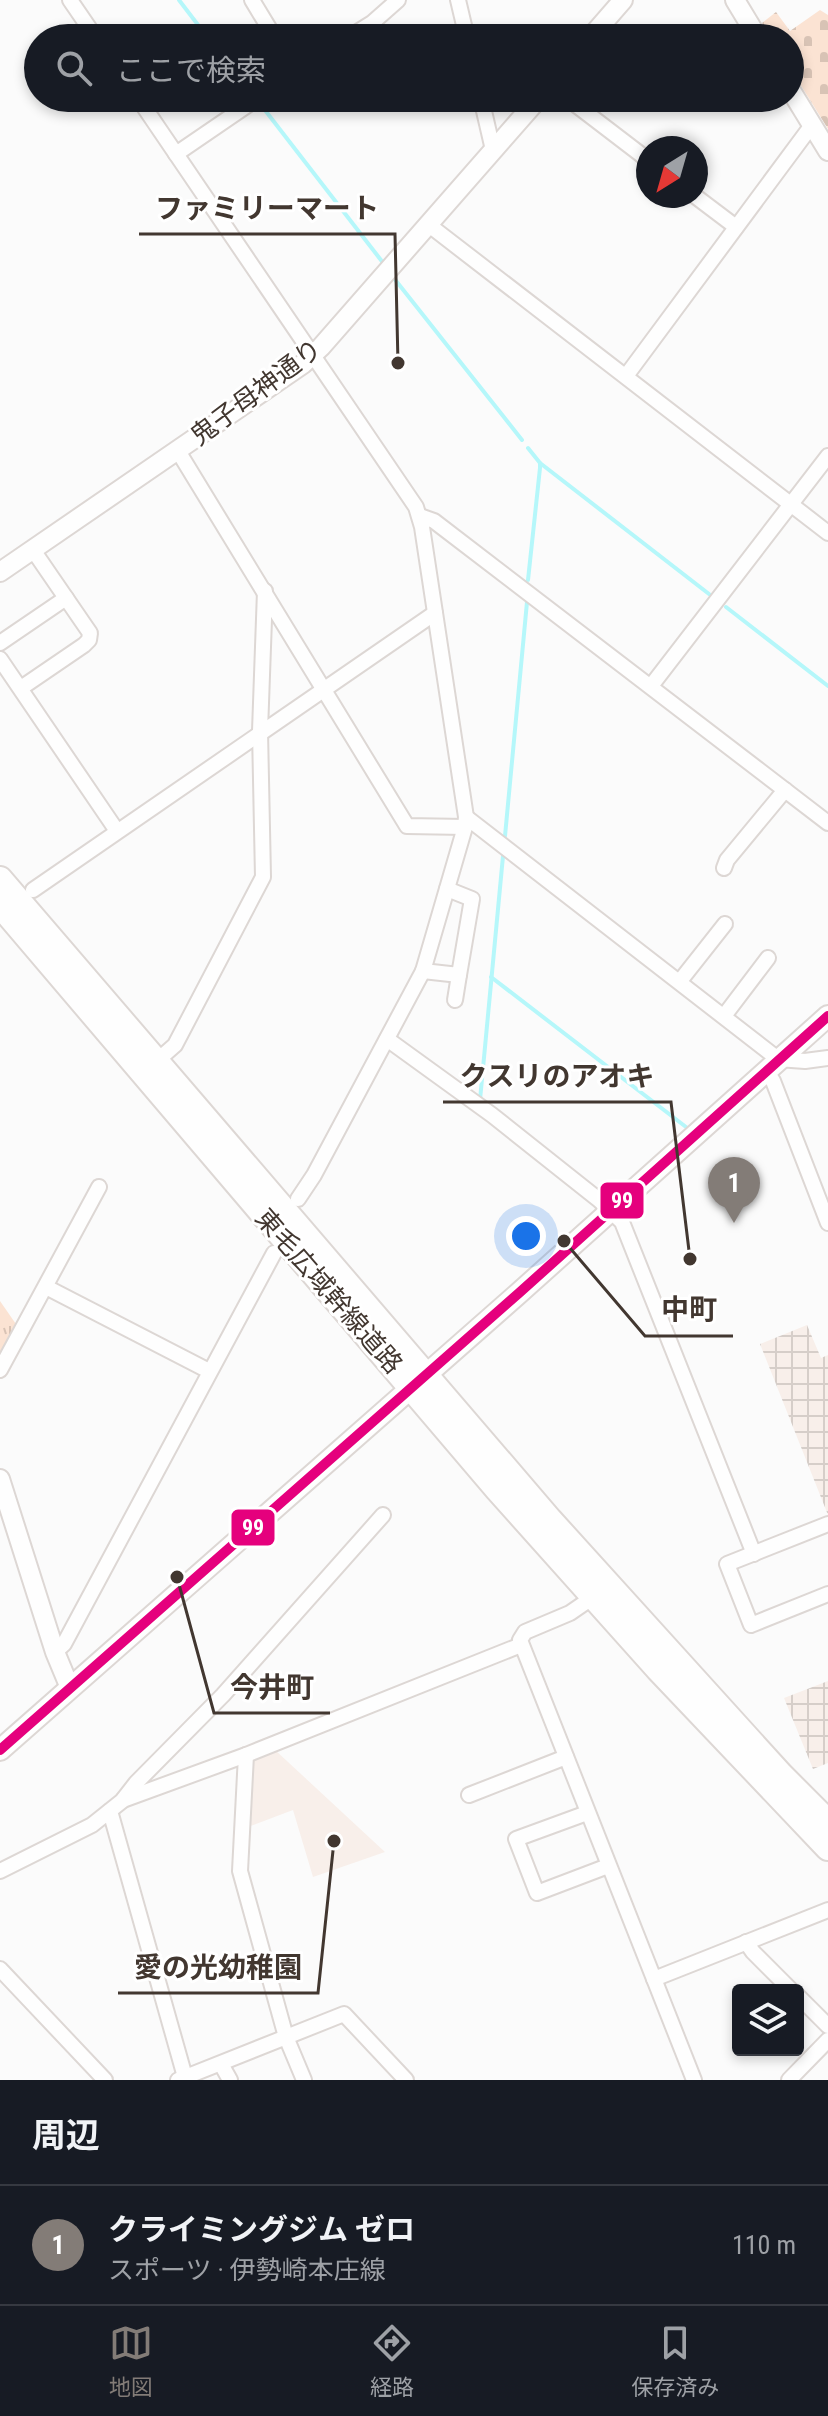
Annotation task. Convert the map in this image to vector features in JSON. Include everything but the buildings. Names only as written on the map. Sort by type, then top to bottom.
[{"type":"highway","name":"東毛広域幹線道路","points":[[0,879],[158,1060],[419,1381]]},
{"type":"highway","name":"東毛広域幹線道路","points":[[0,905],[828,1848]]},
{"type":"highway","name":"東毛広域幹線道路","points":[[601,1591],[828,1822]]},
{"type":"main road","points":[[0,1750],[828,1016]]},
{"type":"street","points":[[70,0],[86,24]]},
{"type":"street","points":[[252,0],[267,24]]},
{"type":"street","points":[[370,24],[398,0]]},
{"type":"street","points":[[458,0],[464,24]]},
{"type":"street","points":[[602,24],[623,0]]},
{"type":"street","points":[[735,0],[750,24]]},
{"type":"street","points":[[148,112],[420,516],[465,822],[423,971],[314,1175],[298,1199]]},
{"type":"street","points":[[176,154],[238,112]]},
{"type":"street","points":[[484,112],[493,150]]},
{"type":"street","name":"鬼子母神通り","points":[[0,572],[313,355],[527,112]]},
{"type":"street","points":[[585,112],[636,151]]},
{"type":"street","points":[[804,112],[828,151]]},
{"type":"street","points":[[626,376],[812,125]]},
{"type":"street","points":[[708,206],[736,227]]},
{"type":"street","points":[[429,225],[828,533]]},
{"type":"street","points":[[178,451],[407,826],[465,822],[724,1016],[772,1064],[773,1081],[828,1223]]},
{"type":"street","points":[[651,686],[828,456]]},
{"type":"street","points":[[420,516],[434,521],[828,823]]},
{"type":"street","points":[[21,688],[89,640],[90,633],[33,550]]},
{"type":"street","points":[[158,1060],[175,1045],[263,877],[260,731],[265,591]]},
{"type":"street","points":[[0,643],[66,598]]},
{"type":"street","points":[[33,890],[435,613]]},
{"type":"street","points":[[0,659],[117,831]]},
{"type":"street","points":[[724,868],[727,860],[785,790]]},
{"type":"street","points":[[447,889],[472,899],[455,1000]]},
{"type":"street","points":[[680,981],[725,924]]},
{"type":"street","points":[[724,1016],[768,958]]},
{"type":"street","points":[[423,971],[459,975]]},
{"type":"street","points":[[387,1039],[492,1115],[611,1210],[627,1230],[754,1554]]},
{"type":"street","points":[[772,1064],[828,1058]]},
{"type":"street","points":[[0,1370],[99,1187]]},
{"type":"street","points":[[55,1652],[64,1644],[274,1253]]},
{"type":"street","points":[[46,1287],[209,1371]]},
{"type":"street","points":[[0,1479],[55,1652],[70,1688]]},
{"type":"street","points":[[0,1871],[92,1825],[116,1806],[223,1695],[383,1515]]},
{"type":"street","points":[[828,1524],[727,1564],[751,1625],[828,1594]]},
{"type":"street","points":[[601,1591],[570,1613],[525,1632],[521,1635],[521,1645],[694,2080]]},
{"type":"street","points":[[116,1806],[521,1645]]},
{"type":"street","points":[[246,1755],[240,1871],[286,2037],[304,2080]]},
{"type":"street","points":[[469,1795],[566,1757]]},
{"type":"street","points":[[116,1806],[181,2078],[344,2014],[406,2080]]},
{"type":"street","points":[[587,1813],[516,1839],[537,1893],[608,1866]]},
{"type":"street","points":[[654,1979],[828,1910]]},
{"type":"street","points":[[746,1942],[785,1984]]},
{"type":"street","points":[[0,1969],[105,2080]]},
{"type":"street","points":[[804,2002],[828,2026]]},
{"type":"street","points":[[789,2080],[828,2040]]},
{"type":"street","points":[[221,2064],[230,2080]]},
{"type":"shaded area","points":[[807,1325],[821,1358],[828,1355],[828,1515],[760,1344]]},
{"type":"shaded area","points":[[828,1681],[828,1763],[813,1769],[784,1698]]},
{"type":"shaded area","points":[[274,1749],[385,1852],[313,1877],[293,1810],[248,1827],[253,1762]]},
{"type":"green space","points":[[820,10],[828,15],[828,129],[804,90],[804,24],[800,24]]},
{"type":"green space","points":[[776,12],[785,24],[763,24],[762,23]]},
{"type":"green space","points":[[0,1301],[18,1327],[0,1358]]},
{"type":"waterway","points":[[179,0],[197,24]]},
{"type":"waterway","points":[[266,112],[384,264]]},
{"type":"waterway","points":[[393,277],[522,440]]},
{"type":"waterway","points":[[528,448],[540,463],[528,580]]},
{"type":"waterway","points":[[540,463],[709,594]]},
{"type":"waterway","points":[[505,836],[527,602]]},
{"type":"waterway","points":[[726,607],[828,686]]},
{"type":"waterway","points":[[480,1100],[503,856]]},
{"type":"waterway","points":[[491,977],[686,1127]]},
{"type":"transit line","name":"99","points":[[0,1750],[828,1016]]},
{"type":"place","name":"ファミリーマート","points":[[398,363]]},
{"type":"place","name":"クライミングジム ゼロ","points":[[734,1223]]},
{"type":"place","name":"中町","points":[[564,1241]]},
{"type":"place","name":"クスリのアオキ","points":[[690,1259]]},
{"type":"place","name":"今井町","points":[[177,1577]]},
{"type":"place","name":"愛の光幼稚園","points":[[334,1841]]}]
